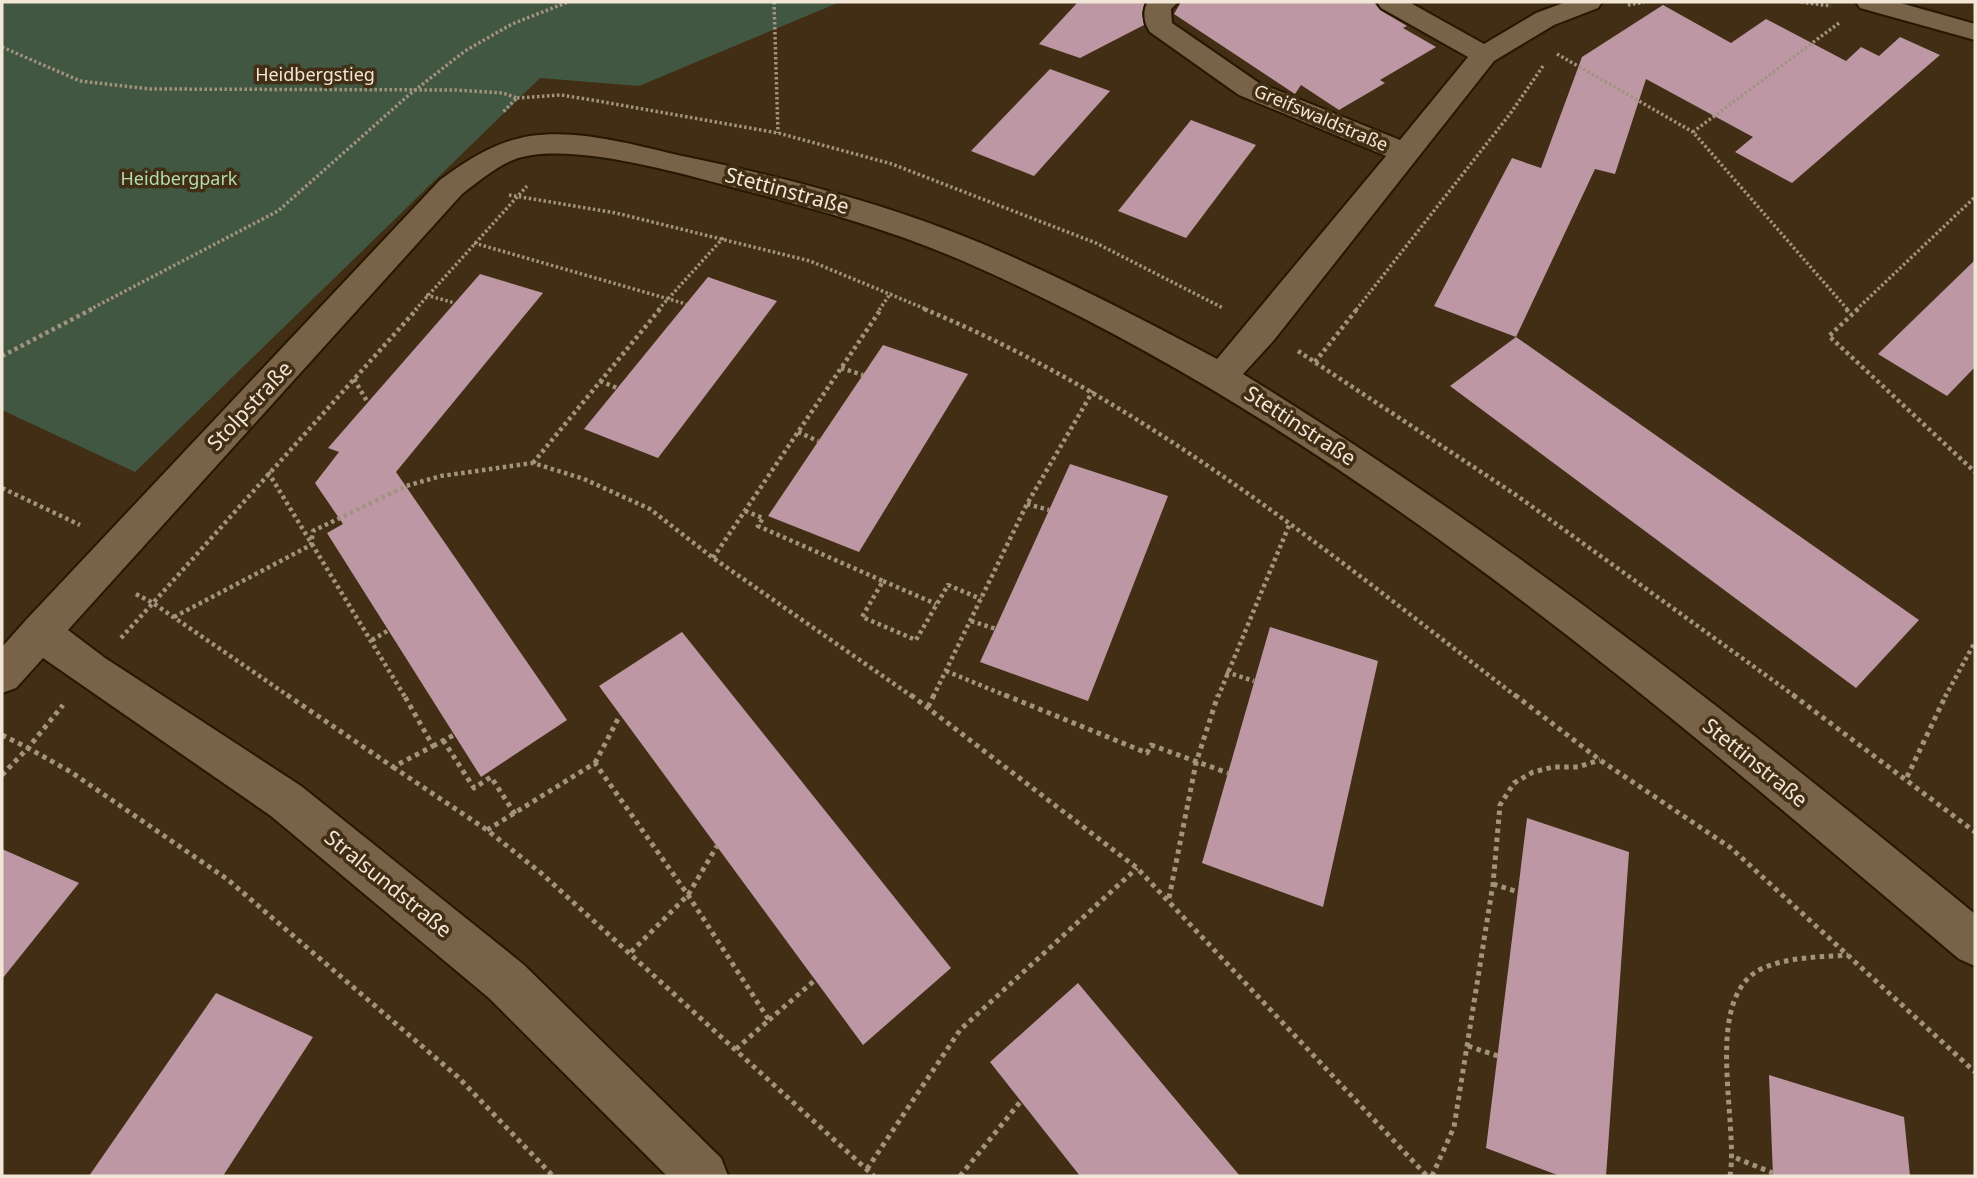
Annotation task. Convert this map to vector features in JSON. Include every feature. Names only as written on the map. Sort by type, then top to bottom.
[{"type":"street","name":"Greifswaldstraße","points":[[1165,2],[1157,6],[1159,26],[1249,89],[1405,153]]},
{"type":"street","points":[[1390,2],[1483,55]]},
{"type":"street","name":"Greifswaldstraße","points":[[1222,375],[1262,331],[1483,55],[1513,35],[1580,3]]},
{"type":"street","points":[[1858,9],[1975,32]]},
{"type":"street","name":"Stettinstraße","points":[[509,150],[533,145],[605,150],[752,181],[871,213],[967,248],[1086,302],[1222,375],[1420,505],[1588,630],[1874,858],[1975,943]]},
{"type":"street","name":"Stolpstraße","points":[[2,675],[451,187],[480,165],[509,150]]},
{"type":"street","name":"Stralsundstraße","points":[[40,632],[91,671],[286,801],[506,981],[704,1176]]},
{"type":"path","points":[[2,356],[236,236],[278,211],[314,183],[416,89],[492,34],[568,2]]},
{"type":"path","points":[[774,2],[778,133]]},
{"type":"path","points":[[1618,9],[1644,2]]},
{"type":"path","points":[[1693,132],[1858,9]]},
{"type":"path","points":[[1562,44],[1552,51],[1693,132],[1850,313]]},
{"type":"path","name":"Heidbergstieg","points":[[2,47],[80,81],[150,89],[416,89],[503,93],[517,98],[498,117]]},
{"type":"path","points":[[1315,362],[1510,114],[1545,62]]},
{"type":"path","points":[[451,187],[519,196],[723,237],[810,261],[978,331],[1093,391],[1173,440],[1290,523],[1600,760],[1731,848],[1975,1072]]},
{"type":"path","points":[[2,775],[268,472],[524,189]]},
{"type":"path","points":[[1975,197],[1850,313],[1829,336],[1975,472]]},
{"type":"path","points":[[533,463],[669,297],[723,237]]},
{"type":"path","points":[[474,243],[686,304]]},
{"type":"path","points":[[713,558],[891,293]]},
{"type":"path","points":[[426,295],[455,303]]},
{"type":"path","points":[[1293,348],[1422,431],[1618,567],[1907,777],[1975,832]]},
{"type":"path","points":[[841,368],[863,375]]},
{"type":"path","points":[[354,379],[368,403]]},
{"type":"path","points":[[600,381],[617,388]]},
{"type":"path","points":[[928,707],[1027,505],[1093,391]]},
{"type":"path","points":[[798,432],[818,441]]},
{"type":"path","points":[[311,545],[313,531],[406,486],[441,475],[533,463],[584,480],[650,509],[713,558],[928,707],[1137,868],[1429,1176],[1454,1127],[1493,884],[1500,805],[1514,783],[1533,772],[1553,767],[1578,767],[1600,760]]},
{"type":"path","points":[[268,472],[372,640],[433,746]]},
{"type":"path","points":[[2,488],[89,529]]},
{"type":"path","points":[[1027,505],[1049,510]]},
{"type":"path","points":[[745,511],[763,518],[758,526],[936,604]]},
{"type":"path","points":[[1168,898],[1196,762],[1226,672],[1290,523]]},
{"type":"path","points":[[174,617],[311,545]]},
{"type":"path","points":[[95,574],[153,603],[487,830],[631,952],[874,1176]]},
{"type":"path","points":[[883,581],[862,617],[916,640],[948,585],[981,599]]},
{"type":"path","points":[[971,621],[996,629]]},
{"type":"path","points":[[372,640],[389,630]]},
{"type":"path","points":[[1907,777],[1965,655],[1975,642]]},
{"type":"path","points":[[946,671],[1147,753],[1151,745],[1228,773]]},
{"type":"path","points":[[1226,672],[1254,681]]},
{"type":"path","points":[[487,830],[595,763],[620,715]]},
{"type":"path","points":[[2,735],[71,772],[227,879],[458,1077],[552,1176]]},
{"type":"path","points":[[393,767],[454,735]]},
{"type":"path","points":[[443,740],[474,788],[491,777],[515,814]]},
{"type":"path","points":[[595,763],[688,895],[769,1020]]},
{"type":"path","points":[[631,952],[688,895],[717,846]]},
{"type":"path","points":[[867,1169],[960,1030],[1137,868]]},
{"type":"path","points":[[1493,884],[1518,892]]},
{"type":"path","points":[[1730,1176],[1736,1158],[1727,1056],[1727,1012],[1743,981],[1758,970],[1798,959],[1848,955]]},
{"type":"path","points":[[736,1049],[815,980]]},
{"type":"path","points":[[1468,1046],[1498,1056]]},
{"type":"path","points":[[960,1176],[1021,1101]]},
{"type":"path","points":[[1736,1158],[1773,1173]]},
{"type":"green space","name":"Heidbergpark","points":[[2,2],[840,2],[639,86],[540,78],[135,472],[2,410]]},
{"type":"building","points":[[1078,2],[1145,2],[1142,13],[1144,25],[1080,58],[1039,44]]},
{"type":"building","points":[[1181,2],[1374,2],[1380,10],[1407,26],[1403,28],[1436,47],[1380,80],[1385,83],[1339,110],[1301,85],[1295,94],[1174,14]]},
{"type":"building","points":[[1663,5],[1731,43],[1766,19],[1846,61],[1861,47],[1879,56],[1900,37],[1940,55],[1792,183],[1735,152],[1753,137],[1646,79],[1615,174],[1595,169],[1516,337],[1434,306],[1512,158],[1541,168],[1582,57]]},
{"type":"building","points":[[1050,69],[1110,91],[1034,176],[971,151]]},
{"type":"building","points":[[1191,120],[1256,145],[1186,238],[1118,211]]},
{"type":"building","points":[[1975,260],[1975,367],[1947,396],[1878,354]]},
{"type":"building","points":[[480,274],[543,293],[396,472],[567,720],[481,777],[327,533],[343,524],[315,483],[339,452],[328,448]]},
{"type":"building","points":[[708,277],[777,301],[658,458],[584,429]]},
{"type":"building","points":[[1516,337],[1919,620],[1856,688],[1450,386]]},
{"type":"building","points":[[883,345],[968,374],[859,552],[768,516]]},
{"type":"building","points":[[1070,464],[1168,496],[1088,701],[980,662]]},
{"type":"building","points":[[1270,627],[1378,661],[1323,907],[1202,863]]},
{"type":"building","points":[[682,632],[951,968],[863,1045],[599,686]]},
{"type":"building","points":[[1527,818],[1629,852],[1606,1176],[1560,1176],[1486,1148]]},
{"type":"building","points":[[2,849],[79,883],[2,979]]},
{"type":"building","points":[[1078,983],[1240,1176],[1080,1176],[990,1062]]},
{"type":"building","points":[[216,993],[313,1037],[223,1176],[89,1176]]},
{"type":"building","points":[[1769,1075],[1904,1117],[1910,1176],[1773,1176]]}]
